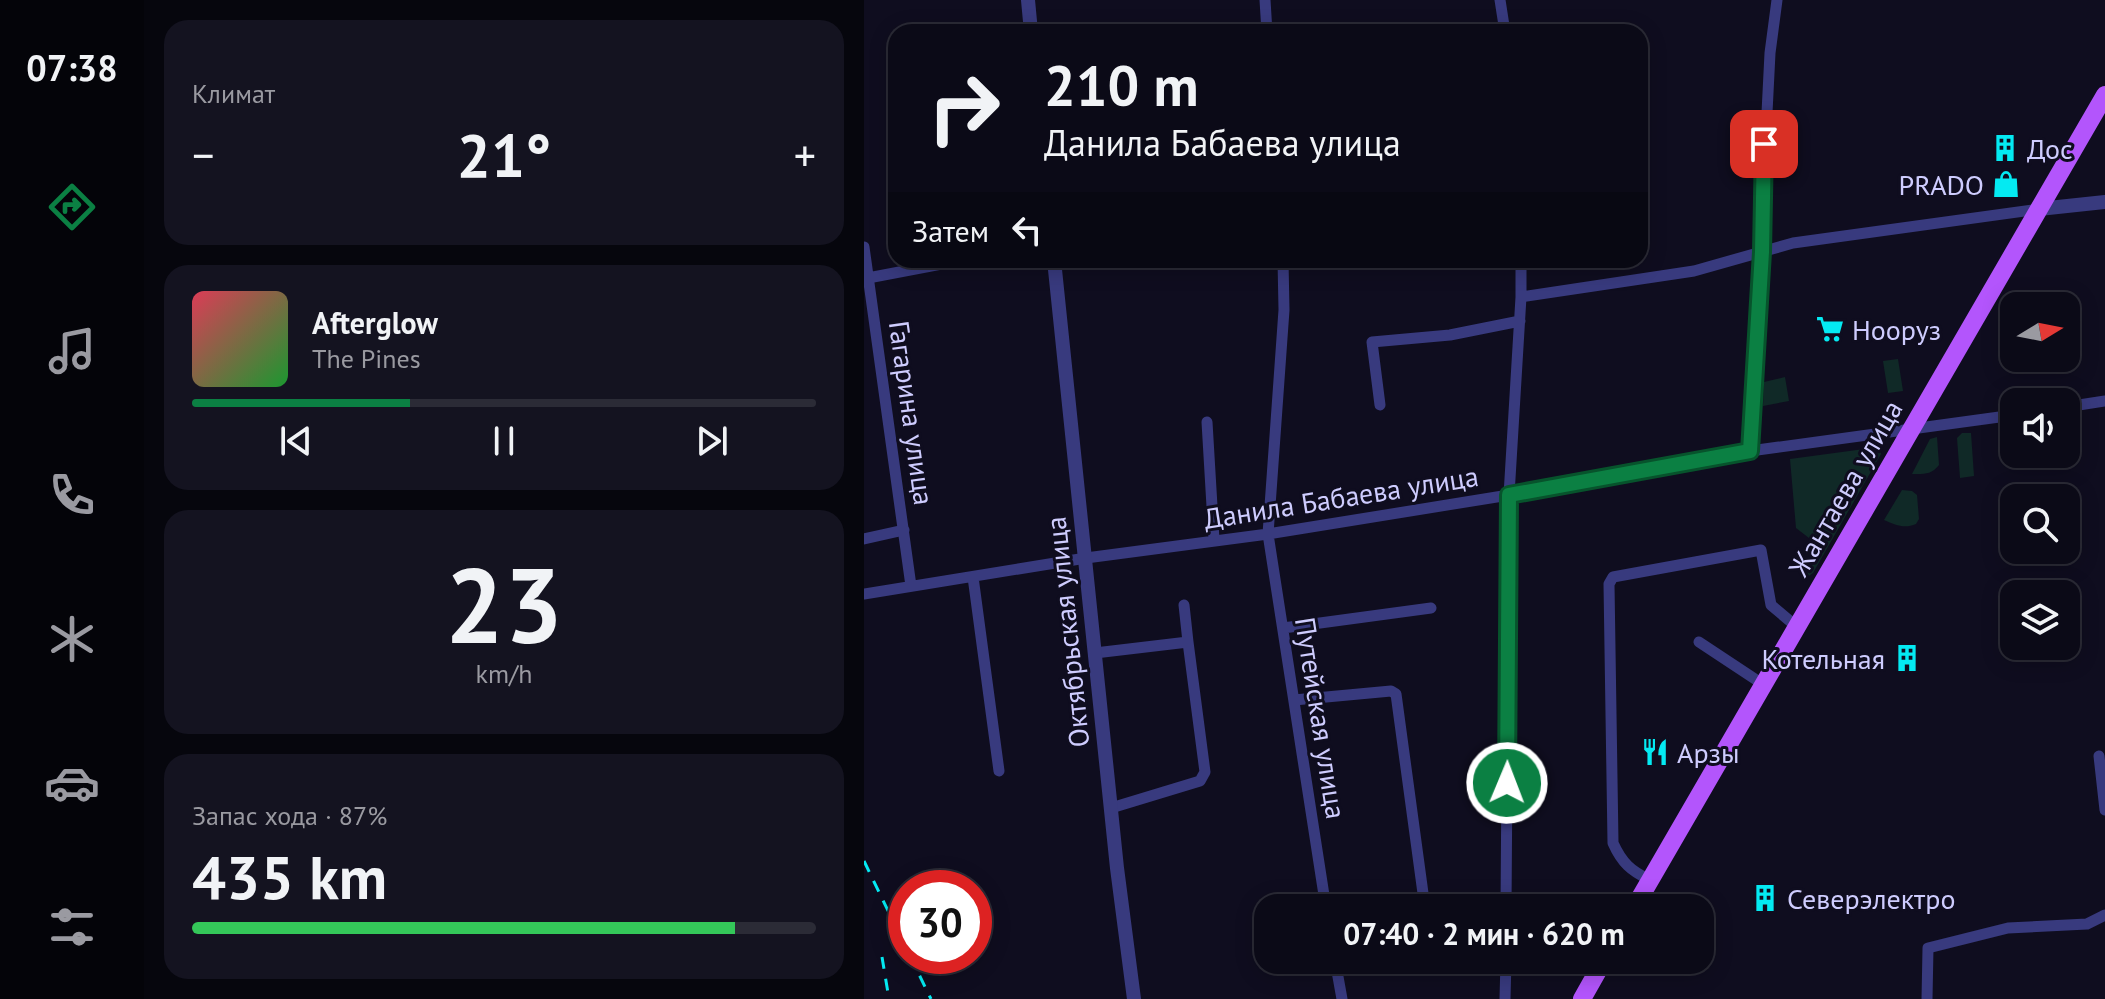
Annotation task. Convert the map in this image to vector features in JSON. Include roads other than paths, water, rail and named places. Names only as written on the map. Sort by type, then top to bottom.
[{"type":"main road","name":"Жантаева улица","points":[[1642,894],[2105,95]]},
{"type":"main road","points":[[1582,999],[1596,974]]},
{"type":"street","points":[[1028,0],[1030,24]]},
{"type":"street","points":[[1265,0],[1266,24]]},
{"type":"street","points":[[1500,0],[1504,24]]},
{"type":"street","points":[[1750,451],[1762,252],[1762,175],[1777,0]]},
{"type":"street","points":[[1521,297],[1694,271],[1793,243],[2105,202]]},
{"type":"street","name":"Гагарина улица","points":[[864,247],[911,586]]},
{"type":"street","points":[[868,278],[920,268]]},
{"type":"street","name":"Октябрьская улица","points":[[1055,268],[1126,948],[1134,999]]},
{"type":"street","name":"Путейская улица","points":[[1283,268],[1284,310],[1268,534],[1324,894]]},
{"type":"street","points":[[1506,894],[1509,498],[1521,268]]},
{"type":"street","points":[[1380,405],[1372,342],[1450,335],[1520,321]]},
{"type":"street","points":[[2080,405],[2105,401]]},
{"type":"street","name":"Данила Бабаева улица","points":[[864,594],[1086,558],[1509,498],[1750,451],[2000,417]]},
{"type":"street","points":[[1207,422],[1214,540]]},
{"type":"street","points":[[864,539],[904,530]]},
{"type":"street","points":[[1650,880],[1631,871],[1621,860],[1613,843],[1609,584],[1613,577],[1761,550],[1771,605],[1797,627]]},
{"type":"street","points":[[973,577],[999,771]]},
{"type":"street","points":[[1111,808],[1200,781],[1204,777],[1184,605]]},
{"type":"street","points":[[1283,628],[1431,608]]},
{"type":"street","points":[[1095,653],[1188,642]]},
{"type":"street","points":[[1699,642],[1764,685]]},
{"type":"street","points":[[1294,700],[1391,691],[1396,694],[1423,894]]},
{"type":"street","points":[[2099,756],[2105,810]]},
{"type":"street","points":[[1927,999],[1928,948],[2008,928],[2087,924],[2105,915]]},
{"type":"street","points":[[1338,974],[1342,999]]},
{"type":"street","points":[[1505,999],[1506,974]]},
{"type":"railway","points":[[864,861],[888,911]]},
{"type":"railway","points":[[882,957],[889,999]]},
{"type":"railway","points":[[919,974],[931,999]]},
{"type":"place","name":"Дос","points":[[2005,148]]},
{"type":"place","name":"PRADO","points":[[2006,184]]},
{"type":"place","name":"Нооруз","points":[[1830,329]]},
{"type":"place","name":"Котельная","points":[[1907,658]]},
{"type":"place","name":"Арзы","points":[[1655,752]]},
{"type":"place","name":"Северэлектро","points":[[1765,898]]}]
